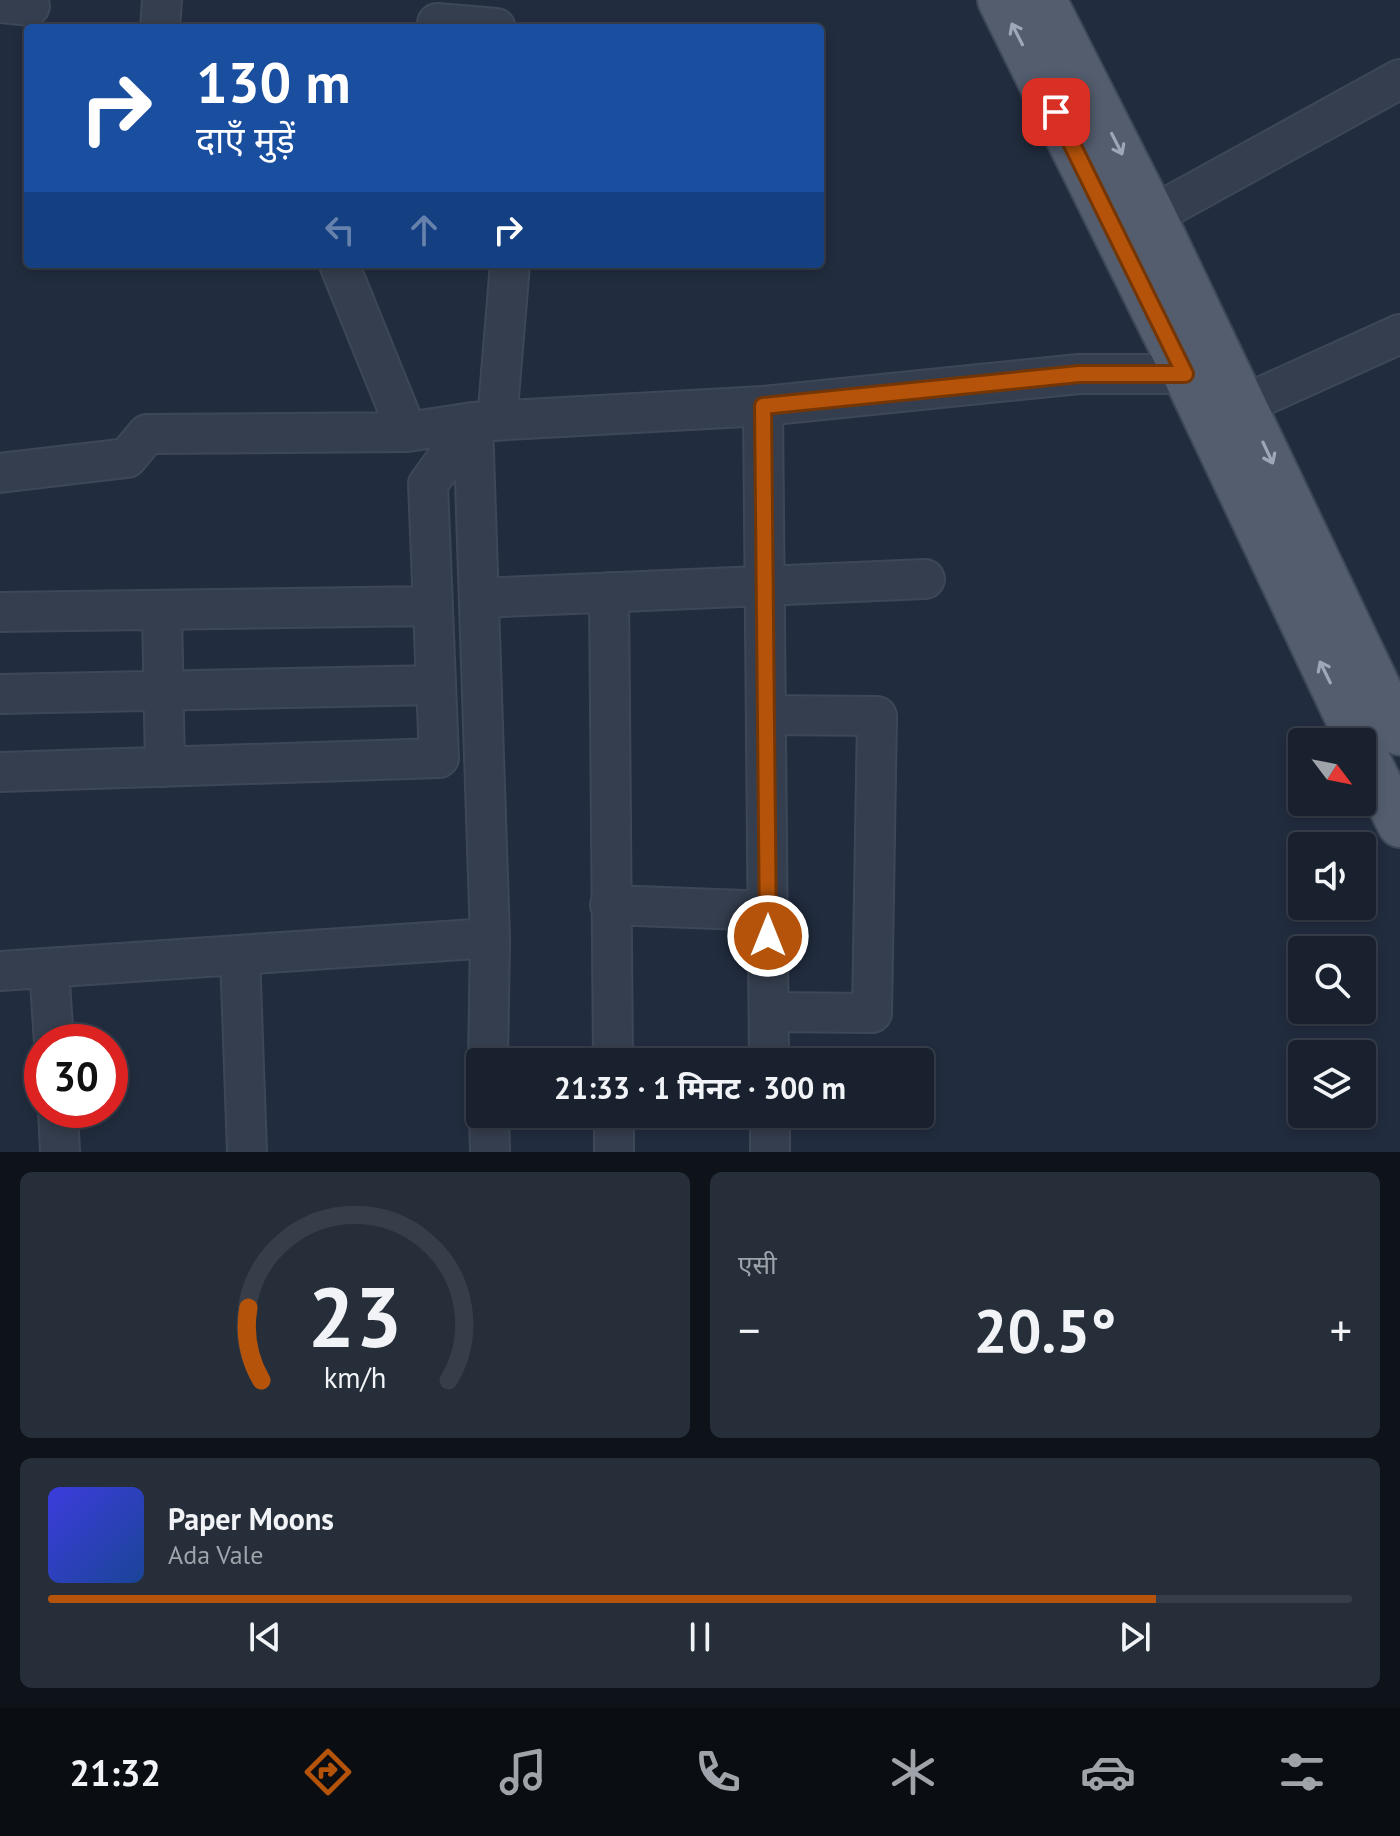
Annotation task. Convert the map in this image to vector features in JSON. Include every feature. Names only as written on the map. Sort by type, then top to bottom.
[{"type":"main road","points":[[1000,0],[1185,374],[1225,411],[1400,733]]},
{"type":"main road","points":[[1044,0],[1153,215],[1225,411],[1353,728]]},
{"type":"main road","points":[[1376,776],[1400,825]]},
{"type":"street","points":[[160,24],[162,0]]},
{"type":"street","points":[[438,17],[475,24]]},
{"type":"street","points":[[1153,215],[1400,79]]},
{"type":"street","points":[[341,268],[407,432]]},
{"type":"street","points":[[488,1048],[490,938],[479,598],[485,421],[509,268]]},
{"type":"street","points":[[1225,411],[1400,334]]},
{"type":"street","points":[[0,473],[127,458],[147,434],[407,432],[485,421],[763,406],[1079,374],[1185,374]]},
{"type":"street","points":[[763,406],[769,1048]]},
{"type":"street","points":[[0,772],[439,758],[428,484],[485,421]]},
{"type":"street","points":[[479,598],[925,579]]},
{"type":"street","points":[[609,592],[613,1048]]},
{"type":"street","points":[[0,612],[433,606]]},
{"type":"street","points":[[162,610],[165,767]]},
{"type":"street","points":[[0,694],[436,685]]},
{"type":"street","points":[[766,715],[877,716],[872,1013],[769,1012]]},
{"type":"street","points":[[610,905],[768,911]]},
{"type":"street","points":[[0,971],[490,938]]},
{"type":"street","points":[[240,955],[247,1152]]},
{"type":"street","points":[[49,968],[53,1024]]},
{"type":"street","points":[[59,1128],[60,1152]]},
{"type":"street","points":[[489,1128],[490,1152]]},
{"type":"street","points":[[614,1128],[614,1152]]},
{"type":"street","points":[[770,1128],[770,1152]]},
{"type":"route","points":[[768,936],[763,406],[1079,374],[1185,374],[1056,112]]}]
